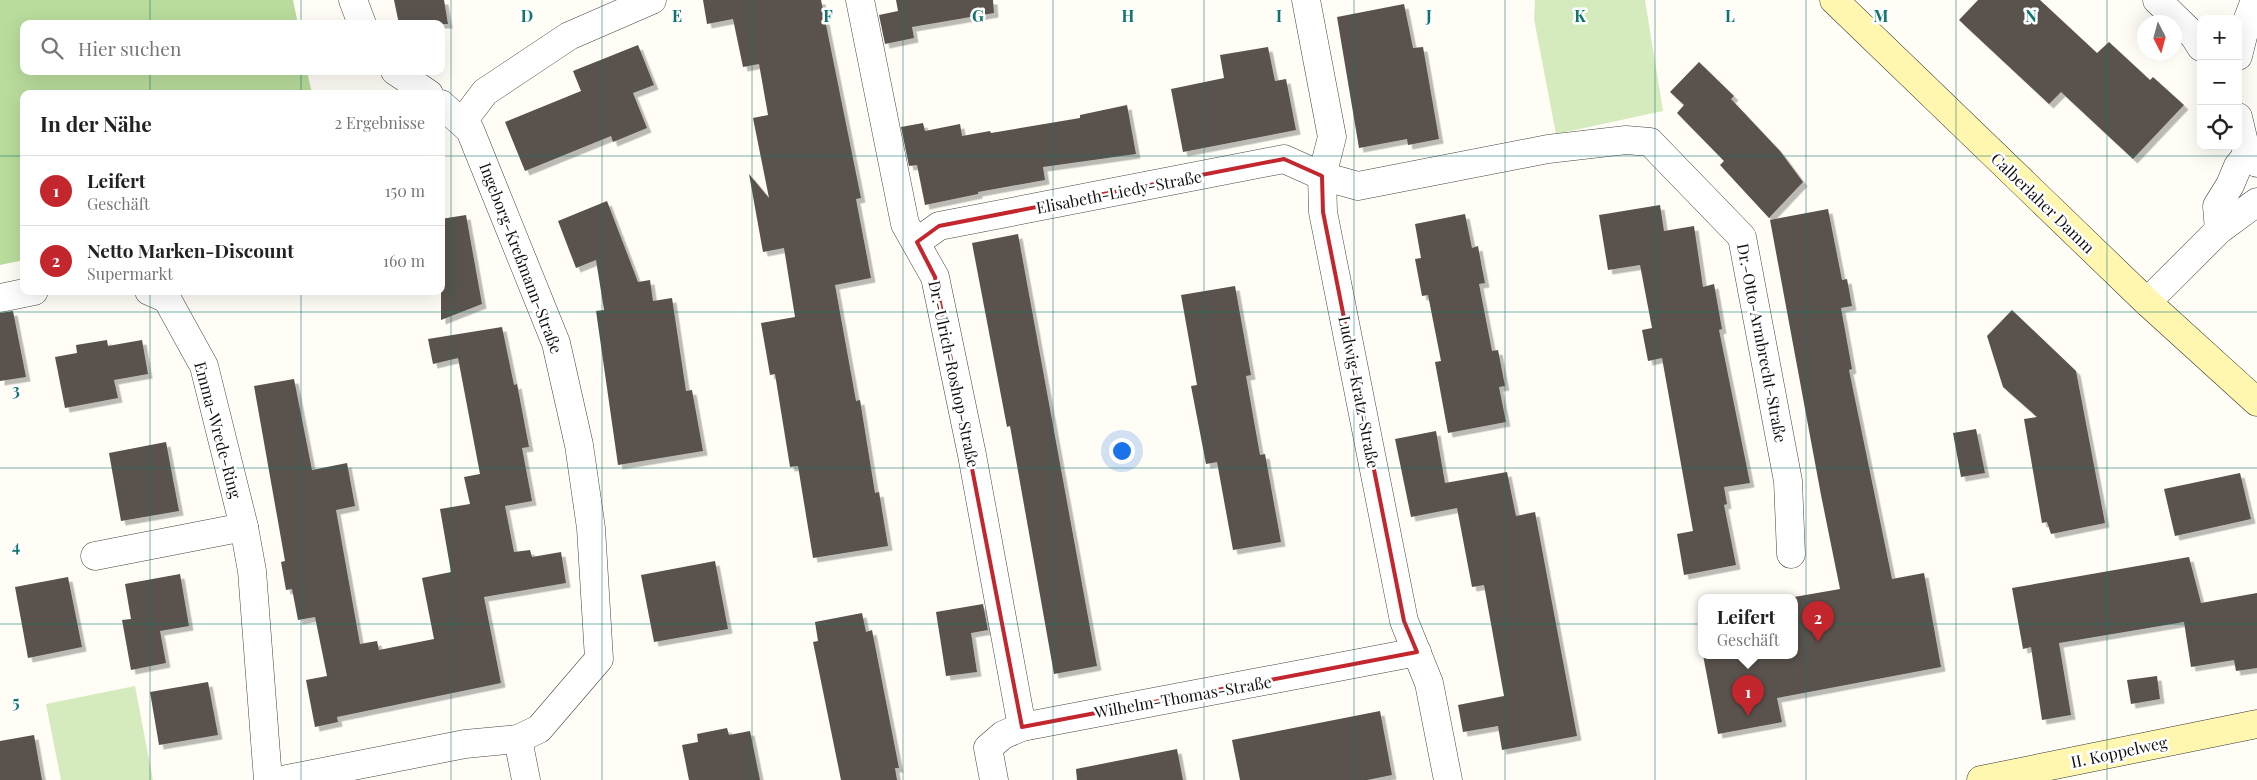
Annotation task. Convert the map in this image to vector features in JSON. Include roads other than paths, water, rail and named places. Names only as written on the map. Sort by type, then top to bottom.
[{"type":"street","points":[[353,0],[360,20]]},
{"type":"street","points":[[463,121],[485,92],[568,36],[652,0]]},
{"type":"street","name":"Dr.-Ulrich-Roshop-Straße","points":[[860,0],[905,224],[917,242],[935,277],[972,455],[1022,727]]},
{"type":"street","name":"Ludwig-Kratz-Straße","points":[[1306,0],[1332,138],[1322,176],[1323,212],[1404,621],[1429,682],[1448,780]]},
{"type":"street","name":"Calberlaher Damm","points":[[1834,0],[2147,302],[2257,402]]},
{"type":"street","points":[[2157,0],[2197,38]]},
{"type":"street","points":[[2242,36],[2246,17]]},
{"type":"street","points":[[401,75],[423,90]]},
{"type":"street","name":"Ingeborg-Kreßmann-Straße","points":[[445,107],[463,121],[474,138],[556,343],[579,445],[591,528],[599,659],[540,729],[518,739]]},
{"type":"street","points":[[2219,230],[2217,206],[2230,185],[2238,166],[2252,159],[2242,129]]},
{"type":"street","name":"Dr.-Otto-Armbrecht-Straße","points":[[1322,176],[1358,186],[1548,149],[1626,140],[1650,142],[1742,237],[1788,481],[1791,554]]},
{"type":"street","name":"Elisabeth-Liedy-Straße","points":[[917,242],[939,226],[1284,159],[1322,176]]},
{"type":"street","points":[[2147,302],[2219,230],[2257,202]]},
{"type":"street","points":[[0,298],[20,294]]},
{"type":"street","name":"Emma-Wrede-Ring","points":[[158,295],[167,299],[204,366],[244,527],[252,571],[268,780]]},
{"type":"street","points":[[95,556],[244,527]]},
{"type":"street","name":"Wilhelm-Thomas-Straße","points":[[994,780],[988,748],[1003,735],[1022,727],[1417,652]]},
{"type":"street","name":"II. Koppelweg","points":[[1981,780],[2257,724]]},
{"type":"street","points":[[282,780],[465,744],[518,739],[526,780]]},
{"type":"place","name":"Netto Marken-Discount","points":[[1818,642]]},
{"type":"place","name":"Leifert","points":[[1748,716]]}]
